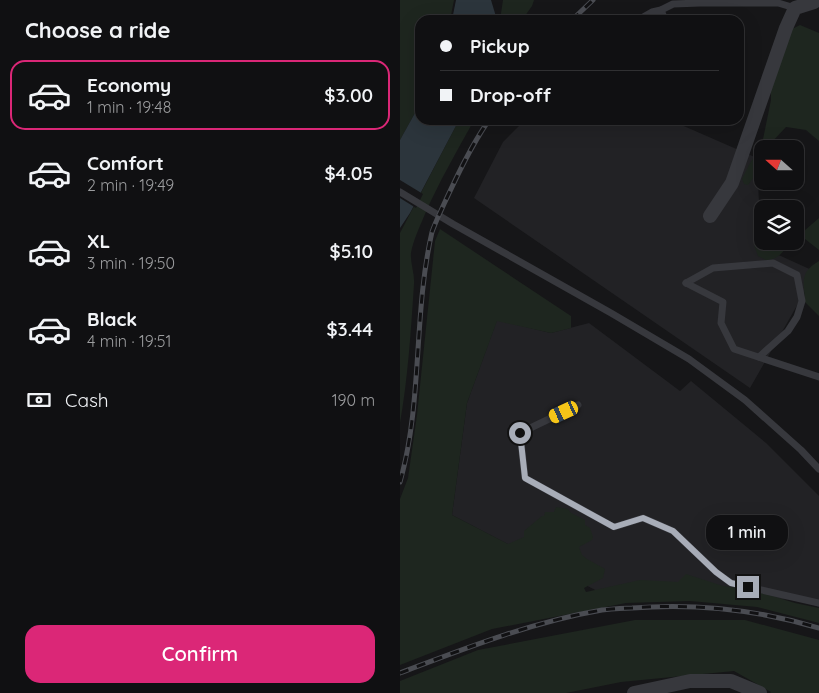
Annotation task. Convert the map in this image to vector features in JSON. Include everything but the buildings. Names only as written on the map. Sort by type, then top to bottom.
[{"type":"street","points":[[710,216],[732,183],[786,28],[795,8],[815,2]]},
{"type":"street","points":[[634,693],[690,681],[731,681],[760,693]]},
{"type":"lane","points":[[647,15],[673,4],[711,1],[778,3],[795,8]]},
{"type":"lane","points":[[661,10],[663,15]]},
{"type":"lane","points":[[400,192],[689,359],[745,400],[801,450],[819,469]]},
{"type":"lane","points":[[759,358],[788,331],[797,318],[802,301],[797,275],[772,263],[713,268],[686,283],[723,302],[721,323],[734,349],[759,358],[819,377]]},
{"type":"lane","points":[[578,406],[520,433],[525,478],[614,527],[643,518],[673,531],[716,572],[731,583],[819,603]]},
{"type":"shaded area","points":[[400,0],[454,0],[451,15],[415,15],[415,113],[400,140]]},
{"type":"shaded area","points":[[456,0],[491,0],[496,15],[453,15]]},
{"type":"shaded area","points":[[503,0],[534,0],[526,15],[501,15]]},
{"type":"shaded area","points":[[800,25],[819,33],[819,141],[806,130],[786,127],[774,140],[763,140],[771,100],[771,87],[792,29]]},
{"type":"shaded area","points":[[415,113],[415,125],[456,125],[410,213],[400,228],[400,140]]},
{"type":"shaded area","points":[[456,125],[471,125],[430,202],[413,244],[411,261],[414,284],[407,371],[400,423],[400,233]]},
{"type":"shaded area","points":[[520,125],[681,125],[754,157],[754,190],[758,190],[759,200],[754,200],[754,250],[768,250],[816,272],[750,388],[474,198],[503,142]]},
{"type":"shaded area","points":[[754,157],[754,177],[748,185],[744,184],[742,179]]},
{"type":"shaded area","points":[[819,218],[819,250],[804,239],[804,231]]},
{"type":"shaded area","points":[[440,229],[571,316],[571,328],[551,333],[497,321],[467,403],[452,515],[508,544],[524,537],[524,531],[544,516],[545,512],[554,512],[556,507],[568,509],[571,513],[585,520],[585,525],[590,528],[593,537],[592,540],[579,547],[582,555],[605,569],[603,578],[584,588],[586,592],[640,580],[678,582],[686,574],[723,586],[752,590],[819,608],[819,623],[757,607],[690,601],[626,603],[492,629],[400,665],[400,499],[408,478],[417,415],[435,241]]},
{"type":"shaded area","points":[[756,250],[784,250],[770,260],[758,256]]},
{"type":"shaded area","points":[[819,261],[819,316],[805,302],[804,278],[808,270]]},
{"type":"shaded area","points":[[497,320],[551,333],[589,323],[680,391],[691,381],[766,443],[819,496],[819,607],[800,600],[601,593],[452,515],[467,403]]},
{"type":"shaded area","points":[[635,620],[745,620],[819,640],[819,693],[770,693],[734,671],[621,682],[566,693],[400,693],[400,681],[478,650]]},
{"type":"pier","points":[[400,180],[423,194],[416,208],[400,198]]},
{"type":"railway","points":[[577,15],[593,0]]},
{"type":"railway","points":[[400,482],[412,420],[422,294],[432,232],[465,161],[486,125]]},
{"type":"railway","points":[[400,673],[474,645],[550,621],[602,610],[679,606],[703,607],[750,612],[819,628]]},
{"type":"route","points":[[520,433],[525,478],[614,527],[643,518],[673,531],[716,572],[731,583],[748,587]]}]
